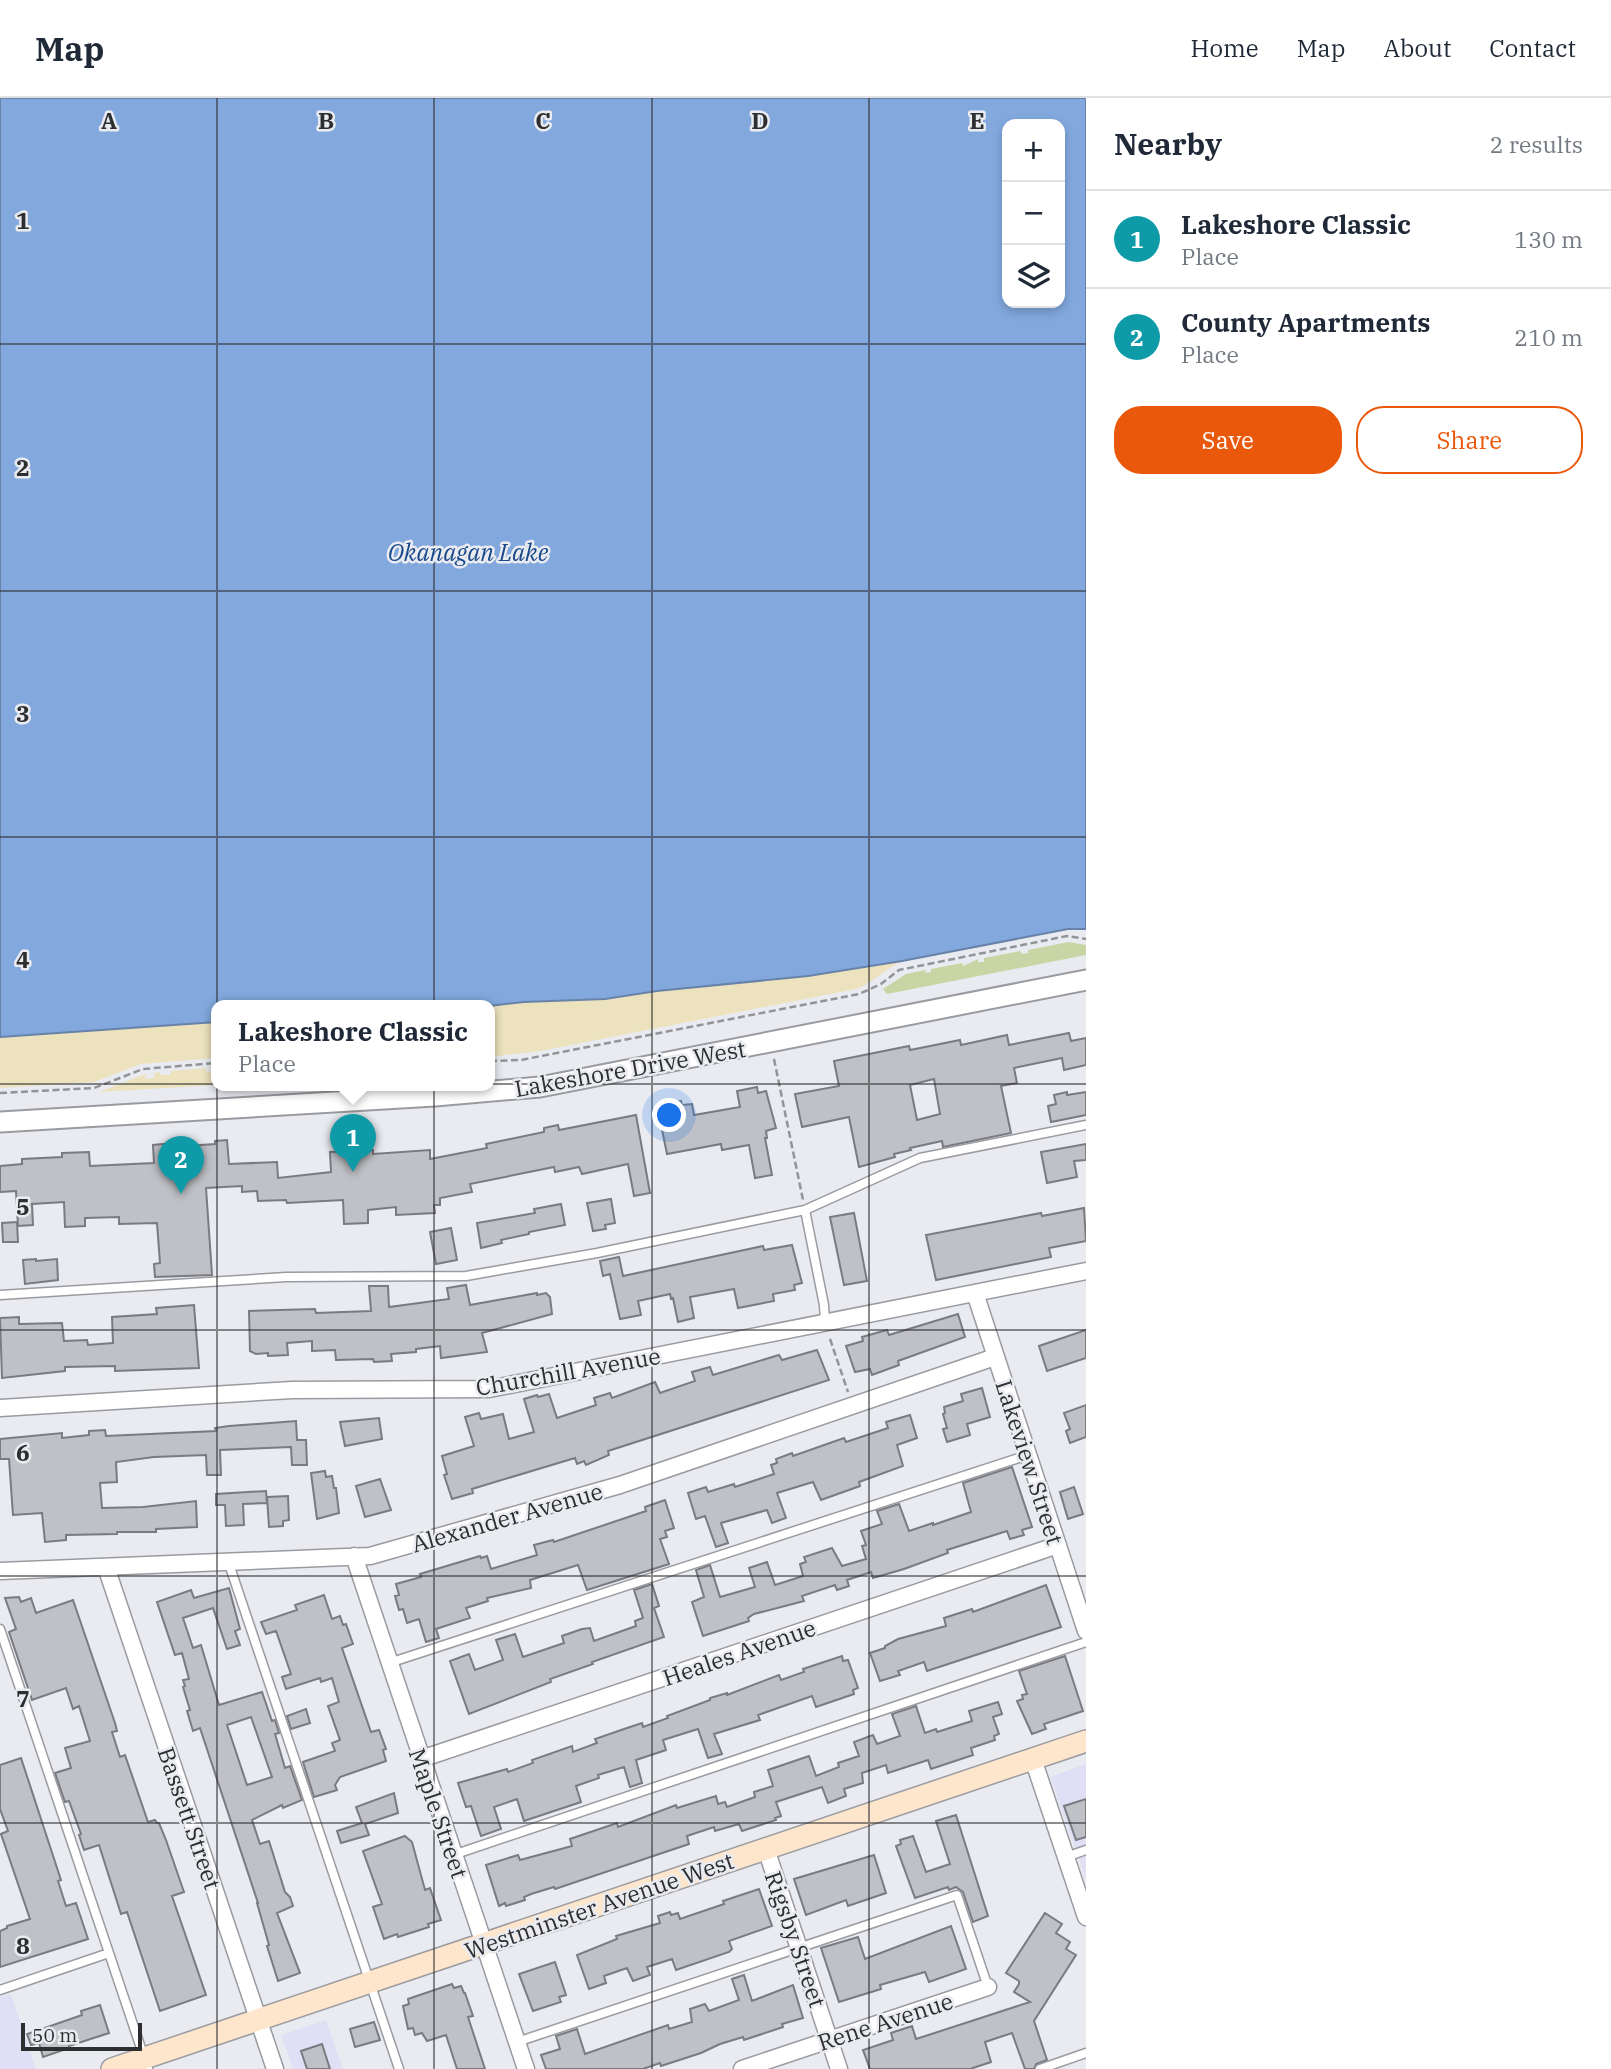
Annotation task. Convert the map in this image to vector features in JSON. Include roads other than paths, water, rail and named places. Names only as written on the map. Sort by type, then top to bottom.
[{"type":"main road","name":"Westminster Avenue West","points":[[113,2069],[147,2064],[258,2020],[1086,1741]]},
{"type":"street","name":"Lakeshore Drive West","points":[[0,1122],[540,1087],[1086,980]]},
{"type":"street","name":"Churchill Avenue","points":[[0,1408],[292,1390],[489,1389],[1086,1271]]},
{"type":"street","name":"Lakeview Street","points":[[975,1293],[1086,1631]]},
{"type":"street","name":"Alexander Avenue","points":[[0,1571],[370,1556],[620,1485],[995,1357]]},
{"type":"street","name":"Heales Avenue","points":[[421,1759],[1058,1545]]},
{"type":"street","name":"Maple Street","points":[[354,1556],[526,2069]]},
{"type":"street","name":"Bassett Street","points":[[106,1566],[275,2069]]},
{"type":"street","points":[[1033,1759],[1086,1917]]},
{"type":"street","name":"Rigsby Street","points":[[765,1849],[839,2069]]},
{"type":"street","name":"Rene Avenue","points":[[742,2069],[988,1987]]},
{"type":"lane","points":[[0,1295],[286,1277],[466,1276],[597,1253],[805,1210],[920,1158],[1086,1125]]},
{"type":"lane","points":[[805,1210],[825,1322]]},
{"type":"lane","points":[[389,1663],[1028,1455]]},
{"type":"lane","points":[[228,1561],[399,2069]]},
{"type":"lane","points":[[0,1629],[147,2064]]},
{"type":"lane","points":[[453,1856],[1086,1642]]},
{"type":"lane","points":[[1066,1857],[1086,1850]]},
{"type":"lane","points":[[517,2042],[957,1895],[988,1987]]},
{"type":"lane","points":[[0,1990],[109,1953]]},
{"type":"lane","points":[[1040,2069],[1086,2053]]},
{"type":"water","name":"Okanagan Lake","points":[[0,98],[1086,98],[1086,929],[1068,929],[808,976],[605,999],[495,1005],[495,1000],[211,1000],[211,1022],[0,1037]]},
{"type":"place","name":"Lakeshore Classic","points":[[353,1172]]},
{"type":"place","name":"County Apartments","points":[[181,1194]]}]
